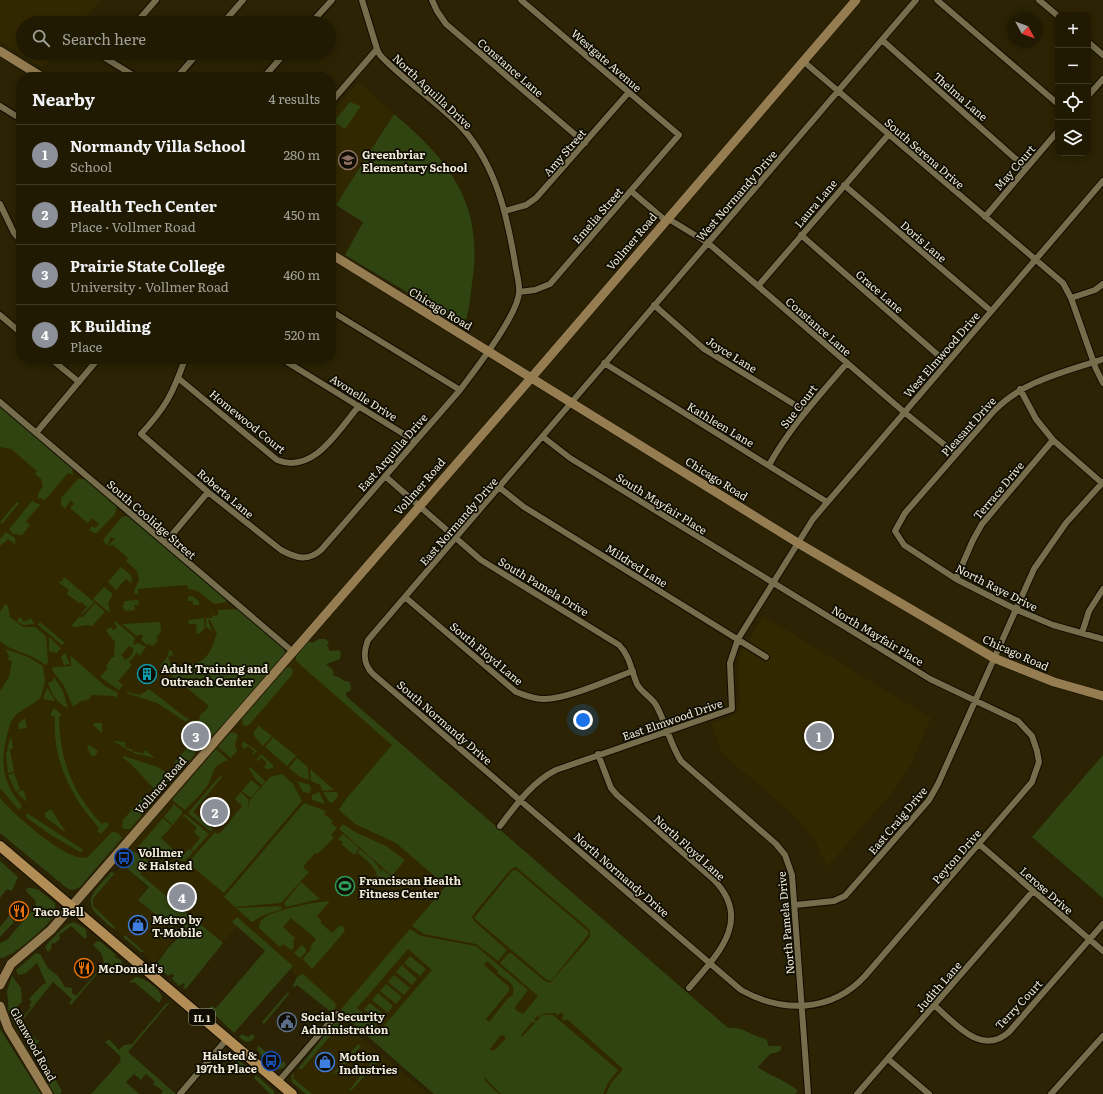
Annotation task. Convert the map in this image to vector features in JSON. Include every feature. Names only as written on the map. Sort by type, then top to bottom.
[{"type":"main road","name":"Vollmer Road","points":[[0,985],[11,964],[51,930],[419,505],[532,377],[666,219],[856,0]]},
{"type":"main road","points":[[0,51],[34,72]]},
{"type":"main road","name":"Chicago Road","points":[[336,257],[798,542],[994,658],[1054,682],[1103,696]]},
{"type":"main road","name":"IL 1","points":[[0,846],[292,1094]]},
{"type":"main road","name":"Glenwood Road","points":[[0,1006],[8,1028],[48,1094]]},
{"type":"street","points":[[142,16],[156,0]]},
{"type":"street","points":[[229,16],[243,0]]},
{"type":"street","points":[[317,16],[332,0]]},
{"type":"street","name":"North Aquilla Drive","points":[[362,0],[376,49],[383,58],[465,131],[484,157],[497,187],[505,211],[519,292],[514,309],[489,351]]},
{"type":"street","name":"Constance Lane","points":[[432,0],[437,11],[446,24],[585,143]]},
{"type":"street","name":"Westgate Avenue","points":[[521,0],[679,135]]},
{"type":"street","name":"West Normandy Drive","points":[[572,403],[604,363],[916,0]]},
{"type":"street","points":[[938,0],[1055,101]]},
{"type":"street","points":[[1039,0],[1055,13]]},
{"type":"street","name":"Thelma Lane","points":[[882,40],[1026,168]]},
{"type":"street","points":[[1091,45],[1103,55]]},
{"type":"street","points":[[336,96],[376,49]]},
{"type":"street","points":[[107,60],[127,72]]},
{"type":"street","points":[[181,72],[192,60]]},
{"type":"street","points":[[268,72],[279,60]]},
{"type":"street","name":"South Serena Drive","points":[[803,61],[984,217],[1064,283],[1071,298],[1093,362],[1103,383]]},
{"type":"street","points":[[1091,93],[1103,79]]},
{"type":"street","name":"Amy Street","points":[[505,211],[526,205],[536,198],[629,92]]},
{"type":"street","points":[[0,106],[16,117]]},
{"type":"street","name":"Laura Lane","points":[[758,286],[888,134]]},
{"type":"street","name":"May Court","points":[[984,217],[1055,134]]},
{"type":"street","name":"Emelia Street","points":[[519,292],[535,290],[550,284],[679,135]]},
{"type":"street","name":"West Elmwood Drive","points":[[798,542],[813,519],[827,502],[1103,181]]},
{"type":"street","name":"Doris Lane","points":[[844,185],[991,311]]},
{"type":"street","name":"Constance Lane","points":[[631,191],[666,219],[708,243],[904,412],[956,454]]},
{"type":"street","points":[[0,204],[16,235]]},
{"type":"street","name":"Grace Lane","points":[[801,236],[946,362]]},
{"type":"street","points":[[1071,298],[1096,290],[1103,284]]},
{"type":"street","name":"Joyce Lane","points":[[654,305],[704,349],[805,411]]},
{"type":"street","points":[[336,314],[460,390]]},
{"type":"street","points":[[0,315],[16,329]]},
{"type":"street","name":"East Arquilla Drive","points":[[304,559],[321,550],[460,390],[489,351]]},
{"type":"street","name":"Pleasant Drive","points":[[895,531],[905,513],[1000,404],[1020,389],[1103,359]]},
{"type":"street","name":"Kathleen Lane","points":[[604,363],[827,502]]},
{"type":"street","name":"Sue Court","points":[[769,465],[779,447],[805,411],[847,363]]},
{"type":"street","points":[[57,364],[78,382]]},
{"type":"street","points":[[36,432],[94,364]]},
{"type":"street","points":[[178,378],[183,364]]},
{"type":"street","name":"Avonelle Drive","points":[[290,364],[415,441]]},
{"type":"street","name":"Homewood Court","points":[[178,378],[277,460],[286,463],[306,461],[319,452],[359,406]]},
{"type":"street","name":"Roberta Lane","points":[[178,378],[170,398],[161,412],[141,434],[208,492],[281,550],[294,558],[304,559]]},
{"type":"street","points":[[1020,389],[1034,415],[1053,440],[1103,483]]},
{"type":"street","name":"South Coolidge Street","points":[[0,402],[292,652]]},
{"type":"street","name":"East Normandy Drive","points":[[364,654],[368,640],[572,403]]},
{"type":"street","name":"South Mayfair Place","points":[[543,437],[570,458],[773,583]]},
{"type":"street","name":"Terrace Drive","points":[[956,579],[973,540],[982,524],[1053,440]]},
{"type":"street","name":"South Pamela Drive","points":[[385,476],[481,560],[615,641],[625,652],[638,685],[654,702],[668,730]]},
{"type":"street","name":"East Craig Drive","points":[[795,905],[834,901],[845,896],[933,794],[1015,609],[1044,553],[1066,523],[1103,483]]},
{"type":"street","name":"Mildred Lane","points":[[500,488],[524,507],[766,657]]},
{"type":"street","points":[[165,543],[208,492]]},
{"type":"street","name":"North Raye Drive","points":[[895,531],[904,545],[956,579],[1015,609],[1053,624],[1103,639]]},
{"type":"street","name":"East Elmwood Drive","points":[[500,826],[532,787],[547,774],[598,754],[732,709],[730,663],[738,639],[798,542]]},
{"type":"street","name":"North Mayfair Place","points":[[773,583],[930,679],[975,701]]},
{"type":"street","points":[[1082,633],[1089,610],[1103,589]]},
{"type":"street","name":"South Floyd Lane","points":[[405,597],[516,692],[534,698],[544,699],[560,697],[633,671]]},
{"type":"street","name":"South Normandy Drive","points":[[364,654],[368,668],[373,674],[520,801]]},
{"type":"street","name":"Peyton Drive","points":[[802,1006],[830,1000],[846,992],[857,984],[1032,782],[1039,762],[1032,736],[1021,724],[975,701]]},
{"type":"street","name":"North Pamela Drive","points":[[668,730],[674,749],[684,765],[769,838],[785,855],[792,874],[795,905],[808,1094]]},
{"type":"street","name":"North Floyd Lane","points":[[598,754],[611,788],[617,795],[713,879],[725,894],[731,910],[730,931],[725,944],[710,964]]},
{"type":"street","name":"North Normandy Drive","points":[[520,801],[734,985],[754,997],[779,1006],[802,1006]]},
{"type":"street","name":"Lerose Drive","points":[[979,844],[1103,951]]},
{"type":"street","name":"Judith Lane","points":[[857,1094],[1033,891]]},
{"type":"street","name":"Terry Court","points":[[934,1005],[975,1039],[986,1042],[999,1039],[1009,1032],[1103,924]]},
{"type":"street","points":[[689,988],[710,964]]},
{"type":"street","points":[[278,1082],[337,1014]]},
{"type":"street","points":[[1051,1094],[1103,1036]]},
{"type":"street","points":[[180,1094],[227,1039]]},
{"type":"street","points":[[888,1058],[929,1094]]},
{"type":"shaded area","points":[[0,0],[100,0],[86,16],[16,16],[16,51],[0,41]]},
{"type":"shaded area","points":[[30,60],[49,60],[42,68]]},
{"type":"shaded area","name":"Greenbriar Elementary School","points":[[358,82],[394,114],[336,206],[336,107]]},
{"type":"shaded area","points":[[0,407],[293,659],[298,654],[754,1051],[716,1094],[434,1094],[238,925],[219,946],[107,850],[71,891],[0,831]]},
{"type":"shaded area","points":[[763,616],[931,718],[912,762],[895,789],[827,867],[816,842],[795,816],[722,753],[711,723],[736,714],[741,702],[739,696],[738,659]]},
{"type":"shaded area","points":[[122,865],[147,888],[138,899],[178,936],[154,963],[94,911],[92,901]]},
{"type":"shaded area","points":[[340,1020],[428,1094],[304,1094],[293,1084],[291,1077]]},
{"type":"green space","points":[[350,102],[361,106],[345,129],[336,124],[336,118]]},
{"type":"green space","points":[[394,114],[432,150],[447,168],[459,188],[468,208],[473,231],[474,256],[469,306],[464,326],[345,255],[363,222],[336,205]]},
{"type":"green space","points":[[0,406],[72,467],[73,475],[68,473],[45,500],[38,498],[38,494],[43,486],[41,479],[35,474],[37,471],[11,449],[0,447]]},
{"type":"green space","points":[[78,479],[86,479],[117,506],[115,514],[97,533],[89,530],[92,526],[95,528],[99,524],[92,518],[88,523],[70,508],[74,504],[71,500],[65,509],[61,505],[61,498]]},
{"type":"green space","points":[[32,501],[40,505],[26,521],[30,525],[22,535],[13,534],[9,529]]},
{"type":"green space","points":[[17,502],[19,503],[2,524],[0,522]]},
{"type":"green space","points":[[129,516],[226,599],[226,602],[214,604],[198,591],[188,589],[187,585],[138,589],[138,594],[135,594],[134,591],[139,580],[137,571],[126,561],[128,558],[113,545],[107,546],[115,539],[111,537],[109,540],[110,541],[106,545],[103,540],[122,517]]},
{"type":"green space","points":[[6,532],[15,538],[15,544],[8,539],[0,546],[0,539]]},
{"type":"green space","points":[[121,567],[131,575],[132,581],[131,583],[126,579],[116,590],[108,582]]},
{"type":"green space","points":[[64,577],[94,602],[82,615],[81,614],[87,607],[82,602],[79,603],[67,594],[69,590],[58,582],[62,581]]},
{"type":"green space","points":[[104,587],[113,594],[108,603],[110,613],[93,599]]},
{"type":"green space","points":[[192,596],[199,601],[199,605],[193,605],[193,601],[188,601],[188,597]]},
{"type":"green space","points":[[138,600],[139,605],[134,605],[135,610],[126,611],[122,607],[125,601]]},
{"type":"green space","points":[[95,603],[105,612],[92,626],[88,625],[74,627],[72,625],[80,616],[82,618]]},
{"type":"green space","points":[[5,604],[8,606],[10,617],[23,627],[35,627],[46,636],[48,663],[45,665],[34,658],[10,648],[0,641],[0,612]]},
{"type":"green space","points":[[239,609],[283,647],[285,653],[232,715],[209,739],[189,723],[191,721],[199,720],[201,713],[203,713],[209,706],[160,666],[168,656],[169,650],[172,651],[173,655],[168,657],[171,665],[190,665],[204,659],[211,649],[217,634],[210,620],[208,620],[212,631],[206,627],[206,618],[212,618],[212,611],[213,616],[218,615],[218,610]]},
{"type":"green space","points":[[20,617],[24,622],[31,618],[34,624],[23,625],[17,621]]},
{"type":"green space","points":[[204,618],[205,628],[197,634],[196,624],[189,624],[188,620]]},
{"type":"green space","points":[[115,621],[135,638],[133,645],[138,643],[146,647],[140,656],[137,653],[129,662],[132,665],[118,681],[123,685],[119,690],[100,677],[108,668],[106,666],[112,657],[114,657],[115,642],[106,631],[110,627],[114,630],[117,627],[114,623]],"holes":[[[129,646],[133,648],[133,653],[131,656],[123,660],[124,658],[121,655]]]},
{"type":"green space","points":[[40,622],[65,643],[62,645],[38,625]]},
{"type":"green space","points":[[160,622],[161,632],[156,638],[158,640],[153,646],[147,645],[141,640],[143,636],[141,634],[137,636],[122,624]]},
{"type":"green space","points":[[49,637],[61,648],[57,653],[49,651]]},
{"type":"green space","points":[[319,639],[325,639],[329,642],[327,646],[330,651],[339,650],[341,652],[340,659],[326,664],[333,670],[334,676],[350,682],[351,690],[346,693],[347,697],[728,1028],[738,1028],[766,1039],[769,1046],[781,1046],[781,1050],[770,1054],[758,1067],[793,1087],[798,1091],[796,1094],[606,1094],[612,1082],[623,1069],[567,1019],[564,1021],[562,1018],[564,1015],[561,1012],[558,1015],[555,1013],[542,1014],[539,1017],[537,1016],[534,1019],[536,1021],[534,1023],[532,1022],[521,1035],[523,1036],[542,1015],[553,1015],[618,1070],[608,1083],[603,1094],[501,1094],[485,1078],[484,1080],[499,1094],[434,1094],[342,1014],[342,1008],[410,929],[421,936],[476,946],[528,990],[515,1007],[516,1010],[523,1014],[538,996],[500,963],[509,953],[511,953],[545,981],[550,983],[590,937],[590,930],[516,867],[511,869],[472,916],[474,921],[507,950],[498,961],[476,944],[424,934],[412,926],[446,886],[396,843],[355,824],[339,810],[346,799],[392,745],[296,661],[296,656],[309,641],[312,643]],"holes":[[[408,949],[432,970],[381,1029],[357,1008]],[[487,961],[498,971],[497,973],[510,982],[513,988],[512,996],[508,998],[489,1022],[486,1019],[509,991],[509,987],[484,965]],[[503,1035],[506,1038],[496,1049],[492,1051],[490,1049],[500,1036]]]},
{"type":"green space","points":[[6,649],[28,657],[43,666],[45,681],[41,697],[13,718],[6,740],[3,760],[4,769],[9,787],[22,806],[19,810],[0,788],[0,691],[9,677],[12,661],[8,660],[9,657]]},
{"type":"green space","points":[[65,653],[70,664],[64,665],[61,657]]},
{"type":"green space","points":[[71,656],[105,686],[118,693],[116,699],[114,696],[91,695],[90,699],[81,701],[73,707],[64,686],[52,670],[53,667],[71,666]]},
{"type":"green space","points":[[290,667],[293,670],[292,675],[250,724],[246,726],[243,725],[242,719],[286,668]]},
{"type":"green space","points":[[54,677],[63,691],[68,708],[55,698],[51,691],[48,683],[53,681]]},
{"type":"green space","points":[[47,688],[55,700],[54,701],[43,699]]},
{"type":"green space","points":[[149,689],[189,719],[186,722],[157,703],[126,693],[140,695]]},
{"type":"green space","points":[[54,708],[62,715],[59,717],[62,747],[65,761],[76,788],[92,813],[102,824],[106,822],[109,825],[101,834],[97,831],[99,828],[80,803],[65,777],[57,748],[55,717],[50,715]]},
{"type":"green space","points":[[25,718],[27,728],[19,729],[18,724]]},
{"type":"green space","points":[[94,723],[102,723],[102,733],[93,725]]},
{"type":"green space","points":[[259,726],[272,736],[263,746],[254,736],[254,731]]},
{"type":"green space","points":[[189,728],[207,741],[204,743],[199,742],[187,732]]},
{"type":"green space","points":[[234,732],[238,735],[235,744],[237,751],[231,758],[218,747],[230,733]]},
{"type":"green space","points":[[11,736],[13,748],[10,750],[7,749]]},
{"type":"green space","points":[[273,737],[296,756],[287,766],[265,747]]},
{"type":"green space","points":[[113,741],[125,742],[125,747],[133,750],[132,752]]},
{"type":"green space","points":[[243,741],[257,751],[252,756],[254,751],[248,746],[244,749],[242,745]]},
{"type":"green space","points":[[89,745],[98,751],[95,756],[91,756],[87,746]]},
{"type":"green space","points":[[192,746],[195,749],[195,754],[181,770],[177,770],[174,763],[188,747]]},
{"type":"green space","points":[[216,749],[228,760],[217,766],[213,771],[207,786],[185,810],[173,801],[173,799]]},
{"type":"green space","points":[[10,750],[14,772],[8,773],[6,754],[7,751]]},
{"type":"green space","points":[[145,750],[155,758],[133,753],[134,751],[143,754]]},
{"type":"green space","points":[[261,754],[273,765],[273,768],[268,769],[264,767],[267,763],[261,757],[258,761],[256,760]]},
{"type":"green space","points":[[1103,755],[1103,898],[1032,837]]},
{"type":"green space","points":[[124,756],[158,767],[170,775],[171,779],[161,791],[157,792],[130,763],[123,758]]},
{"type":"green space","points":[[297,758],[308,767],[309,780],[300,777],[289,768]]},
{"type":"green space","points":[[250,767],[265,781],[262,785],[256,780],[249,768]]},
{"type":"green space","points":[[310,769],[334,790],[323,791],[320,785],[311,781]]},
{"type":"green space","points":[[14,773],[20,789],[16,792],[8,775]]},
{"type":"green space","points":[[282,774],[293,784],[302,801],[224,893],[188,863],[215,832],[217,834],[221,832],[242,806],[235,799],[241,792],[249,800],[247,812],[250,800],[270,777]]},
{"type":"green space","points":[[220,776],[222,777],[193,812],[213,829],[211,832],[188,813]]},
{"type":"green space","points":[[251,780],[260,787],[251,798],[242,791]]},
{"type":"green space","points":[[297,781],[310,785],[311,790],[309,793],[303,792]]},
{"type":"green space","points":[[20,790],[24,791],[27,802],[17,793]]},
{"type":"green space","points":[[319,792],[325,804],[312,800],[312,795]]},
{"type":"green space","points":[[323,792],[337,792],[338,796],[333,802],[330,803]]},
{"type":"green space","points":[[147,795],[152,800],[151,804],[130,829],[124,829],[122,827],[123,820],[143,797]]},
{"type":"green space","points":[[0,798],[16,815],[55,846],[80,857],[88,857],[112,832],[118,833],[122,838],[80,887],[74,890],[68,889],[0,833]]},
{"type":"green space","points":[[304,803],[326,811],[324,814],[333,821],[331,823],[337,828],[331,835],[334,838],[317,854],[315,853],[303,867],[309,872],[281,903],[235,907],[224,897]]},
{"type":"green space","points":[[174,804],[183,812],[173,825],[164,817]]},
{"type":"green space","points":[[51,809],[65,832],[45,817],[45,813]]},
{"type":"green space","points":[[27,813],[83,851],[80,852],[51,835],[26,817]]},
{"type":"green space","points":[[184,815],[186,815],[209,834],[194,851],[191,849],[200,838],[194,832],[197,828],[184,816],[181,819]]},
{"type":"green space","points":[[163,818],[172,826],[161,838],[181,857],[189,849],[193,852],[185,861],[150,855],[138,847]]},
{"type":"green space","points":[[343,824],[355,832],[386,846],[405,860],[392,876],[339,829]]},
{"type":"green space","points":[[343,834],[359,848],[354,855],[341,844],[343,842],[338,839]]},
{"type":"green space","points":[[360,849],[378,865],[381,870],[382,881],[380,887],[377,884],[377,874],[372,866],[358,853],[355,855]]},
{"type":"green space","points":[[131,850],[148,860],[170,862],[176,865],[174,872],[169,867],[166,870],[158,863],[155,866],[150,862],[140,874],[223,943],[186,989],[183,988],[185,985],[183,983],[179,986],[172,979],[174,975],[172,974],[168,976],[156,965],[168,948],[182,934],[178,931],[185,923],[178,918],[172,928],[138,900],[149,887],[120,863]]},
{"type":"green space","points":[[0,861],[18,877],[12,891],[7,889],[0,898]]},
{"type":"green space","points":[[381,868],[392,877],[384,886]]},
{"type":"green space","points":[[516,870],[589,932],[551,981],[547,980],[474,918],[512,871]]},
{"type":"green space","points":[[111,872],[115,873],[93,899],[93,906],[116,928],[114,929],[94,911],[91,905],[91,900],[96,889]]},
{"type":"green space","points":[[301,882],[320,899],[286,907],[284,904],[285,902]]},
{"type":"green space","points":[[27,888],[39,890],[55,903],[56,913],[47,925],[30,940],[12,953],[0,958],[0,943],[7,940],[36,906],[35,900],[26,891]]},
{"type":"green space","points":[[330,901],[317,916],[321,920],[321,923],[332,933],[339,926],[343,926],[345,931],[312,969],[303,959],[312,948],[310,947],[316,939],[291,918],[283,927],[295,938],[293,942],[294,947],[291,950],[283,944],[280,947],[259,928],[261,920],[278,911],[296,906]]},
{"type":"green space","points":[[281,906],[282,909],[264,915],[252,922],[236,908]]},
{"type":"green space","points":[[9,916],[14,922],[0,937],[0,927]]},
{"type":"green space","points":[[237,917],[293,966],[234,1033],[209,1009],[211,1006],[216,1008],[265,951],[232,922]]},
{"type":"green space","points":[[74,922],[86,929],[87,938],[84,938],[71,926],[59,935],[60,939],[51,944],[52,948],[48,952],[45,947],[47,944],[66,925]]},
{"type":"green space","points":[[125,935],[143,951],[143,952],[123,937]]},
{"type":"green space","points":[[97,941],[101,942],[116,955],[115,957],[121,960],[124,968],[122,974],[107,962],[71,1005],[69,1003],[72,999],[53,982],[17,1027],[11,1018],[15,1013],[20,1012],[25,1015],[31,1007],[29,1005],[32,1002],[29,999],[42,985],[46,983],[37,963],[26,973],[18,975],[16,970],[36,953],[40,954],[48,968],[58,976],[65,987],[72,988],[72,993],[76,996],[104,964],[102,954],[93,945]]},
{"type":"green space","points":[[302,945],[306,949],[306,952],[300,958],[294,953]]},
{"type":"green space","points":[[410,956],[426,969],[420,976],[404,963]]},
{"type":"green space","points":[[402,965],[417,979],[412,985],[396,972]]},
{"type":"green space","points":[[303,974],[335,1003],[336,1007],[331,1012],[297,985],[294,988],[293,986],[297,977]]},
{"type":"green space","points":[[394,975],[410,988],[404,995],[388,982]]},
{"type":"green space","points":[[12,976],[21,988],[22,1002],[9,1014],[7,991]]},
{"type":"green space","points":[[136,977],[148,982],[159,991],[162,998],[159,1003],[134,982],[129,982]]},
{"type":"green space","points":[[386,984],[402,997],[396,1004],[380,991]]},
{"type":"green space","points":[[288,992],[289,994],[264,1024],[262,1022]]},
{"type":"green space","points":[[378,993],[393,1006],[388,1013],[372,1000]]},
{"type":"green space","points":[[170,1002],[128,1052],[176,1094],[161,1094],[163,1091],[153,1084],[155,1082],[146,1074],[141,1080],[134,1074],[126,1082],[139,1094],[91,1094],[121,1061],[121,1057],[105,1042],[109,1039],[119,1050],[124,1045],[132,1044],[166,1004]]},
{"type":"green space","points":[[370,1003],[386,1016],[380,1023],[364,1009]]},
{"type":"green space","points":[[337,1019],[340,1021],[339,1026],[302,1069],[298,1069]]},
{"type":"green space","points":[[0,1029],[41,1094],[0,1094]]},
{"type":"green space","points":[[242,1034],[248,1037],[252,1034],[255,1037],[251,1041],[246,1042],[239,1037]]},
{"type":"green space","points":[[33,1036],[36,1040],[40,1040],[35,1046],[39,1054],[32,1052],[26,1042]]},
{"type":"green space","points":[[262,1042],[259,1046],[280,1064],[284,1061],[286,1065],[283,1068],[279,1069],[272,1063],[273,1061],[271,1059],[268,1062],[259,1053],[257,1048]]},
{"type":"green space","points":[[358,1044],[361,1046],[339,1071],[332,1075]]},
{"type":"green space","points":[[230,1053],[247,1067],[244,1070],[227,1055],[223,1057],[222,1054]]},
{"type":"green space","points":[[375,1058],[377,1062],[351,1091],[350,1089]]},
{"type":"green space","points":[[44,1061],[62,1091],[60,1094],[55,1094],[43,1074],[42,1069]]},
{"type":"green space","points":[[294,1072],[293,1078],[312,1094],[306,1094],[292,1082],[291,1076]]},
{"type":"green space","points":[[256,1075],[274,1091],[274,1094],[270,1094],[254,1078]]},
{"type":"place","name":"Greenbriar Elementary School","points":[[348,160]]},
{"type":"place","name":"Adult Training and Outreach Center","points":[[147,674]]},
{"type":"place","name":"Prairie State College","points":[[196,736]]},
{"type":"place","name":"Normandy Villa School","points":[[819,736]]},
{"type":"place","name":"Health Tech Center","points":[[215,812]]},
{"type":"place","name":"Vollmer & Halsted","points":[[124,858]]},
{"type":"place","name":"Franciscan Health Fitness Center","points":[[345,886]]},
{"type":"place","name":"K Building","points":[[182,897]]},
{"type":"place","name":"Taco Bell","points":[[19,911]]},
{"type":"place","name":"Metro by T-Mobile","points":[[138,925]]},
{"type":"place","name":"McDonald's","points":[[84,968]]},
{"type":"place","name":"Social Security Administration","points":[[287,1022]]},
{"type":"place","name":"Halsted & 197th Place","points":[[271,1061]]},
{"type":"place","name":"Motion Industries","points":[[325,1062]]}]
